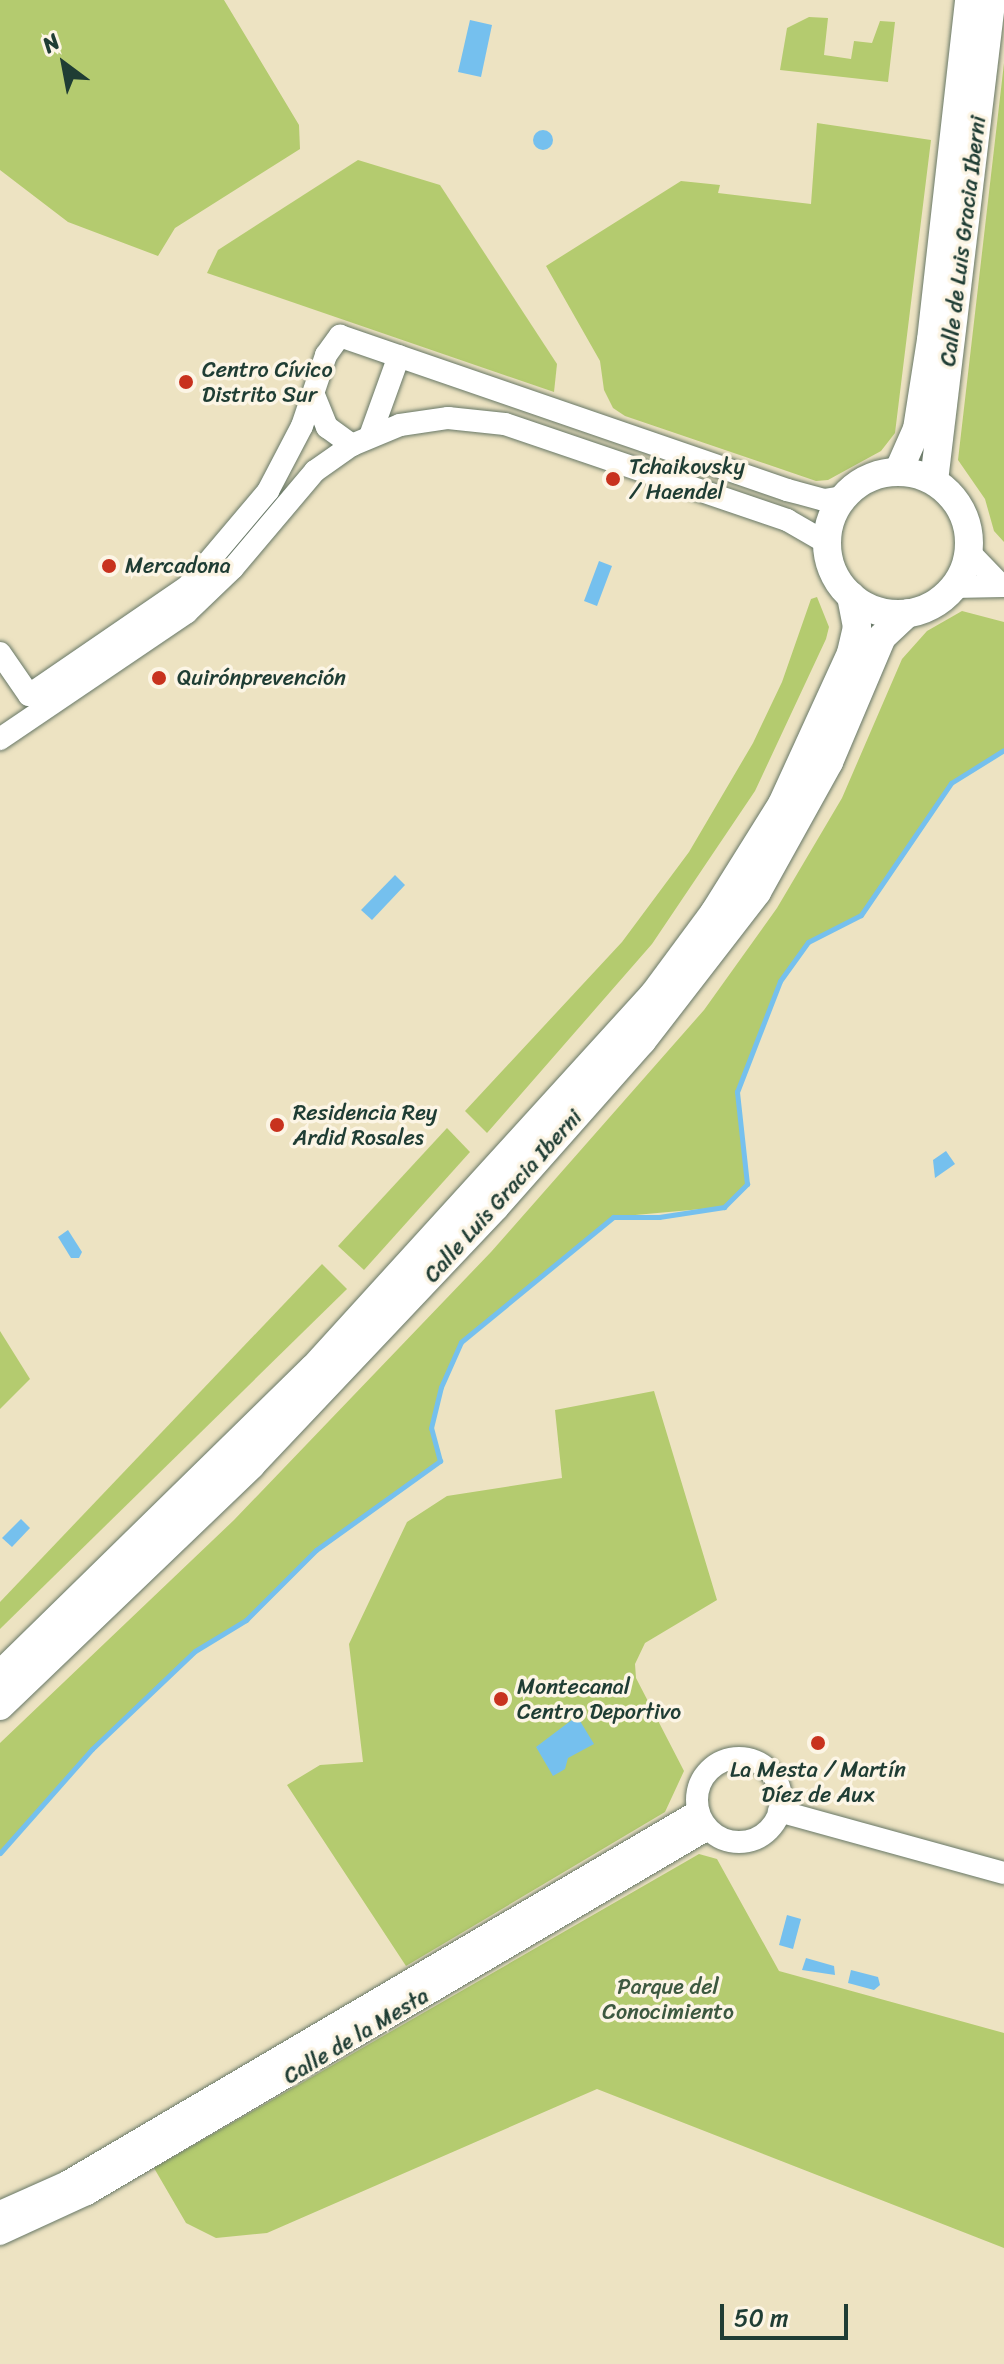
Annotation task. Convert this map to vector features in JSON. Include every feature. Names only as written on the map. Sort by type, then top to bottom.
[{"type":"main road","name":"Calle de Luis Gracia Iberni","points":[[898,472],[917,429],[931,340],[969,0]]},
{"type":"main road","name":"Calle de Luis Gracia Iberni","points":[[934,481],[991,0]]},
{"type":"main road","points":[[898,472],[934,481],[963,511],[969,552],[953,587],[938,602],[908,613],[872,609],[851,596],[831,566],[827,543],[831,519],[844,497],[874,476],[898,472]]},
{"type":"main road","name":"Calle Luis Gracia Iberni","points":[[0,1675],[313,1369],[654,994],[714,913],[782,804],[851,653],[857,618],[851,596]]},
{"type":"main road","name":"Calle Luis Gracia Iberni","points":[[0,1706],[273,1442],[495,1207],[642,1041],[757,892],[829,762],[882,637],[908,613]]},
{"type":"street","points":[[0,653],[29,695],[187,587],[268,491],[314,395],[326,355],[340,336],[787,490],[824,500],[844,497]]},
{"type":"street","points":[[361,441],[399,356]]},
{"type":"street","points":[[314,395],[327,427],[361,441]]},
{"type":"street","points":[[0,739],[186,613],[233,568],[299,486],[361,441],[400,425],[448,418],[518,428],[787,520],[827,543]]},
{"type":"street","points":[[969,552],[1003,585]]},
{"type":"street","points":[[953,587],[1003,585]]},
{"type":"street","points":[[739,1758],[759,1763],[775,1779],[779,1811],[767,1831],[752,1840],[734,1842],[703,1820],[698,1789],[707,1772],[739,1758]]},
{"type":"street","points":[[779,1811],[1004,1873]]},
{"type":"street","name":"Calle de la Mesta","points":[[0,2212],[67,2182],[703,1820]]},
{"type":"street","name":"Calle de la Mesta","points":[[0,2234],[87,2194],[703,1820]]},
{"type":"green space","points":[[0,0],[224,0],[299,125],[300,149],[175,228],[158,256],[68,222],[0,170]]},
{"type":"green space","points":[[809,17],[828,18],[824,55],[851,59],[854,41],[872,43],[880,21],[895,22],[888,82],[780,70],[787,28]]},
{"type":"green space","points":[[1004,63],[1004,542],[994,531],[985,499],[958,460]]},
{"type":"green space","points":[[817,123],[931,140],[895,433],[881,451],[828,480],[816,481],[625,416],[613,408],[604,390],[600,361],[546,266],[681,181],[720,185],[718,193],[811,204]]},
{"type":"green space","points":[[358,160],[440,185],[557,364],[554,392],[207,273],[218,250]]},
{"type":"green space","points":[[817,597],[829,627],[826,639],[755,791],[652,944],[487,1133],[465,1111],[622,942],[689,852],[753,743],[782,682],[811,599]]},
{"type":"green space","points":[[962,611],[1004,622],[1004,750],[951,783],[861,915],[808,942],[780,981],[737,1092],[747,1184],[724,1207],[613,1217],[461,1342],[441,1387],[431,1428],[440,1461],[316,1550],[246,1620],[195,1651],[92,1749],[0,1853],[0,1743],[234,1520],[491,1252],[704,1010],[777,908],[842,798],[902,659],[927,631]]},
{"type":"green space","points":[[447,1128],[470,1152],[364,1270],[338,1246]]},
{"type":"green space","points":[[322,1264],[347,1289],[0,1629],[0,1602]]},
{"type":"green space","points":[[0,1331],[30,1379],[0,1409]]},
{"type":"green space","name":"Montecanal Centro Deportivo","points":[[654,1391],[717,1600],[645,1643],[635,1664],[636,1678],[684,1771],[665,1812],[406,1966],[287,1785],[320,1765],[363,1762],[349,1644],[407,1522],[447,1496],[562,1478],[555,1410]]},
{"type":"green space","name":"Parque del Conocimiento","points":[[699,1854],[717,1859],[779,1971],[1004,2033],[1004,2248],[597,2089],[267,2233],[216,2238],[186,2223],[154,2168]]},
{"type":"water","points":[[470,20],[492,25],[481,77],[458,72]]},
{"type":"water","points":[[543,130],[550,133],[553,140],[550,147],[543,150],[536,147],[533,140],[536,133]]},
{"type":"water","points":[[599,561],[612,566],[597,606],[584,601]]},
{"type":"water","points":[[395,875],[405,885],[372,920],[361,910]]},
{"type":"water","points":[[946,1151],[955,1164],[935,1178],[933,1160]]},
{"type":"water","points":[[68,1230],[82,1252],[79,1258],[71,1258],[58,1237]]},
{"type":"water","points":[[21,1519],[30,1528],[12,1547],[2,1538]]},
{"type":"water","points":[[577,1716],[594,1744],[568,1758],[565,1769],[553,1776],[536,1747]]},
{"type":"water","points":[[787,1915],[801,1919],[793,1949],[779,1945]]},
{"type":"water","points":[[806,1958],[834,1966],[835,1975],[802,1970]]},
{"type":"water","points":[[851,1970],[878,1977],[880,1985],[874,1990],[848,1983]]},
{"type":"waterway","points":[[0,1853],[92,1749],[195,1651],[246,1620],[316,1550],[440,1461],[431,1428],[441,1387],[461,1342],[613,1217],[659,1217],[724,1207],[747,1184],[737,1092],[780,981],[808,942],[861,915],[951,783],[1004,750]]},
{"type":"place","name":"Centro Cívico Distrito Sur","points":[[186,382]]},
{"type":"place","name":"Tchaikovsky / Haendel","points":[[613,479]]},
{"type":"place","name":"Mercadona","points":[[109,566]]},
{"type":"place","name":"Quirónprevención","points":[[159,678]]},
{"type":"place","name":"Residencia Rey Ardid Rosales","points":[[277,1125]]},
{"type":"place","name":"Montecanal Centro Deportivo","points":[[501,1699]]},
{"type":"place","name":"La Mesta / Martín Díez de Aux","points":[[818,1743]]}]
